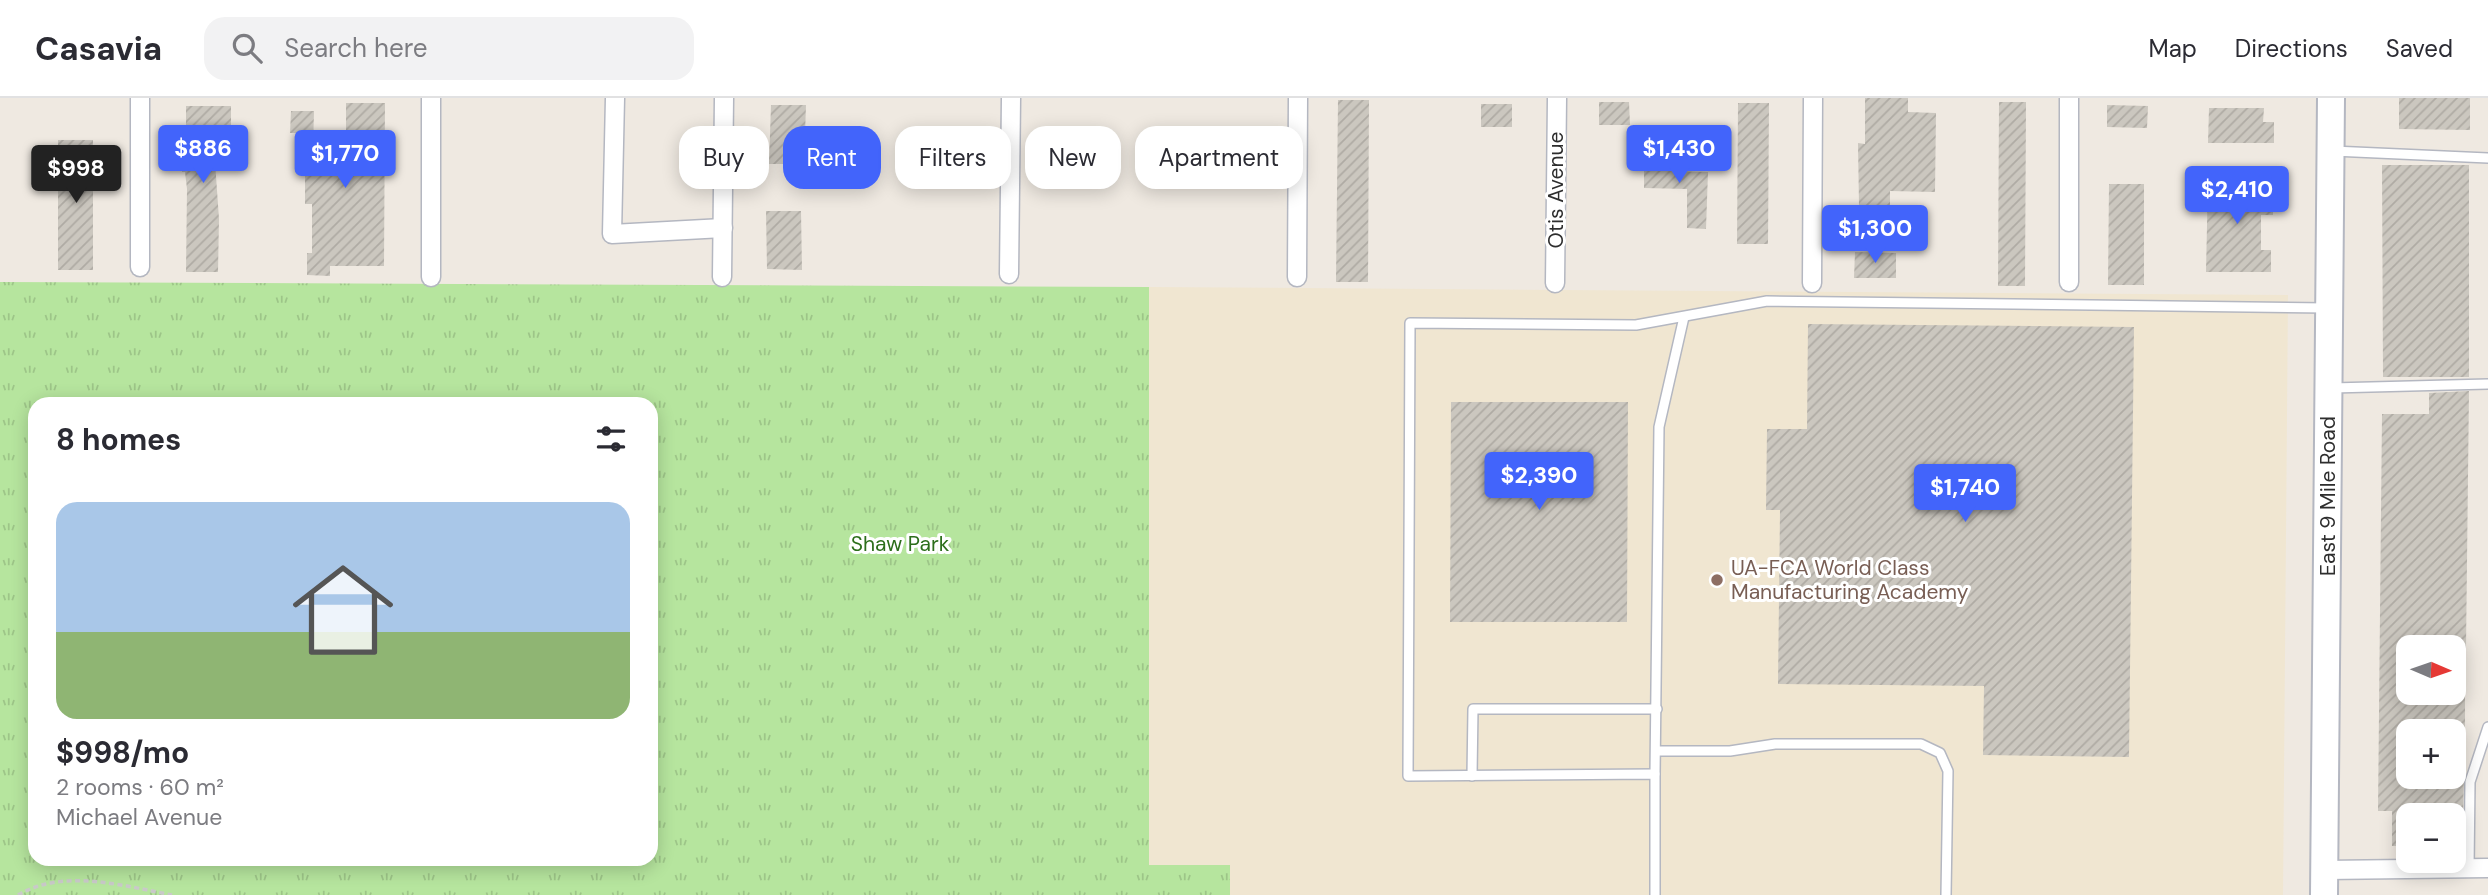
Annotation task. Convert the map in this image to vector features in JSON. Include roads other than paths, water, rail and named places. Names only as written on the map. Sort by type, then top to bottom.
[{"type":"main road","name":"East 9 Mile Road","points":[[2324,882],[2332,98]]},
{"type":"street","points":[[140,98],[140,267]]},
{"type":"street","points":[[431,98],[431,277]]},
{"type":"street","points":[[615,98],[612,234],[723,228]]},
{"type":"street","points":[[722,277],[724,98]]},
{"type":"street","points":[[1009,274],[1011,98]]},
{"type":"street","points":[[1297,277],[1298,98]]},
{"type":"street","name":"Otis Avenue","points":[[1555,283],[1557,98]]},
{"type":"street","points":[[1812,283],[1813,98]]},
{"type":"street","points":[[2068,282],[2069,98]]},
{"type":"street","points":[[2324,882],[2488,868]]},
{"type":"lane","points":[[2331,151],[2488,158]]},
{"type":"lane","points":[[1655,774],[1408,776],[1410,323],[1636,324],[1767,301],[2330,308]]},
{"type":"lane","points":[[1655,895],[1659,426],[1684,317]]},
{"type":"lane","points":[[2327,388],[2488,384]]},
{"type":"lane","points":[[1472,776],[1473,709],[1657,709]]},
{"type":"lane","points":[[2469,868],[2470,782],[2488,727]]},
{"type":"lane","points":[[1656,751],[1730,751],[1775,744],[1907,743],[1932,748],[1940,753],[1948,771],[1946,895]]},
{"type":"place","name":"UA-FCA World Class Manufacturing Academy","points":[[1717,580]]},
{"type":"park label","name":"Shaw Park","points":[[900,544]]}]
